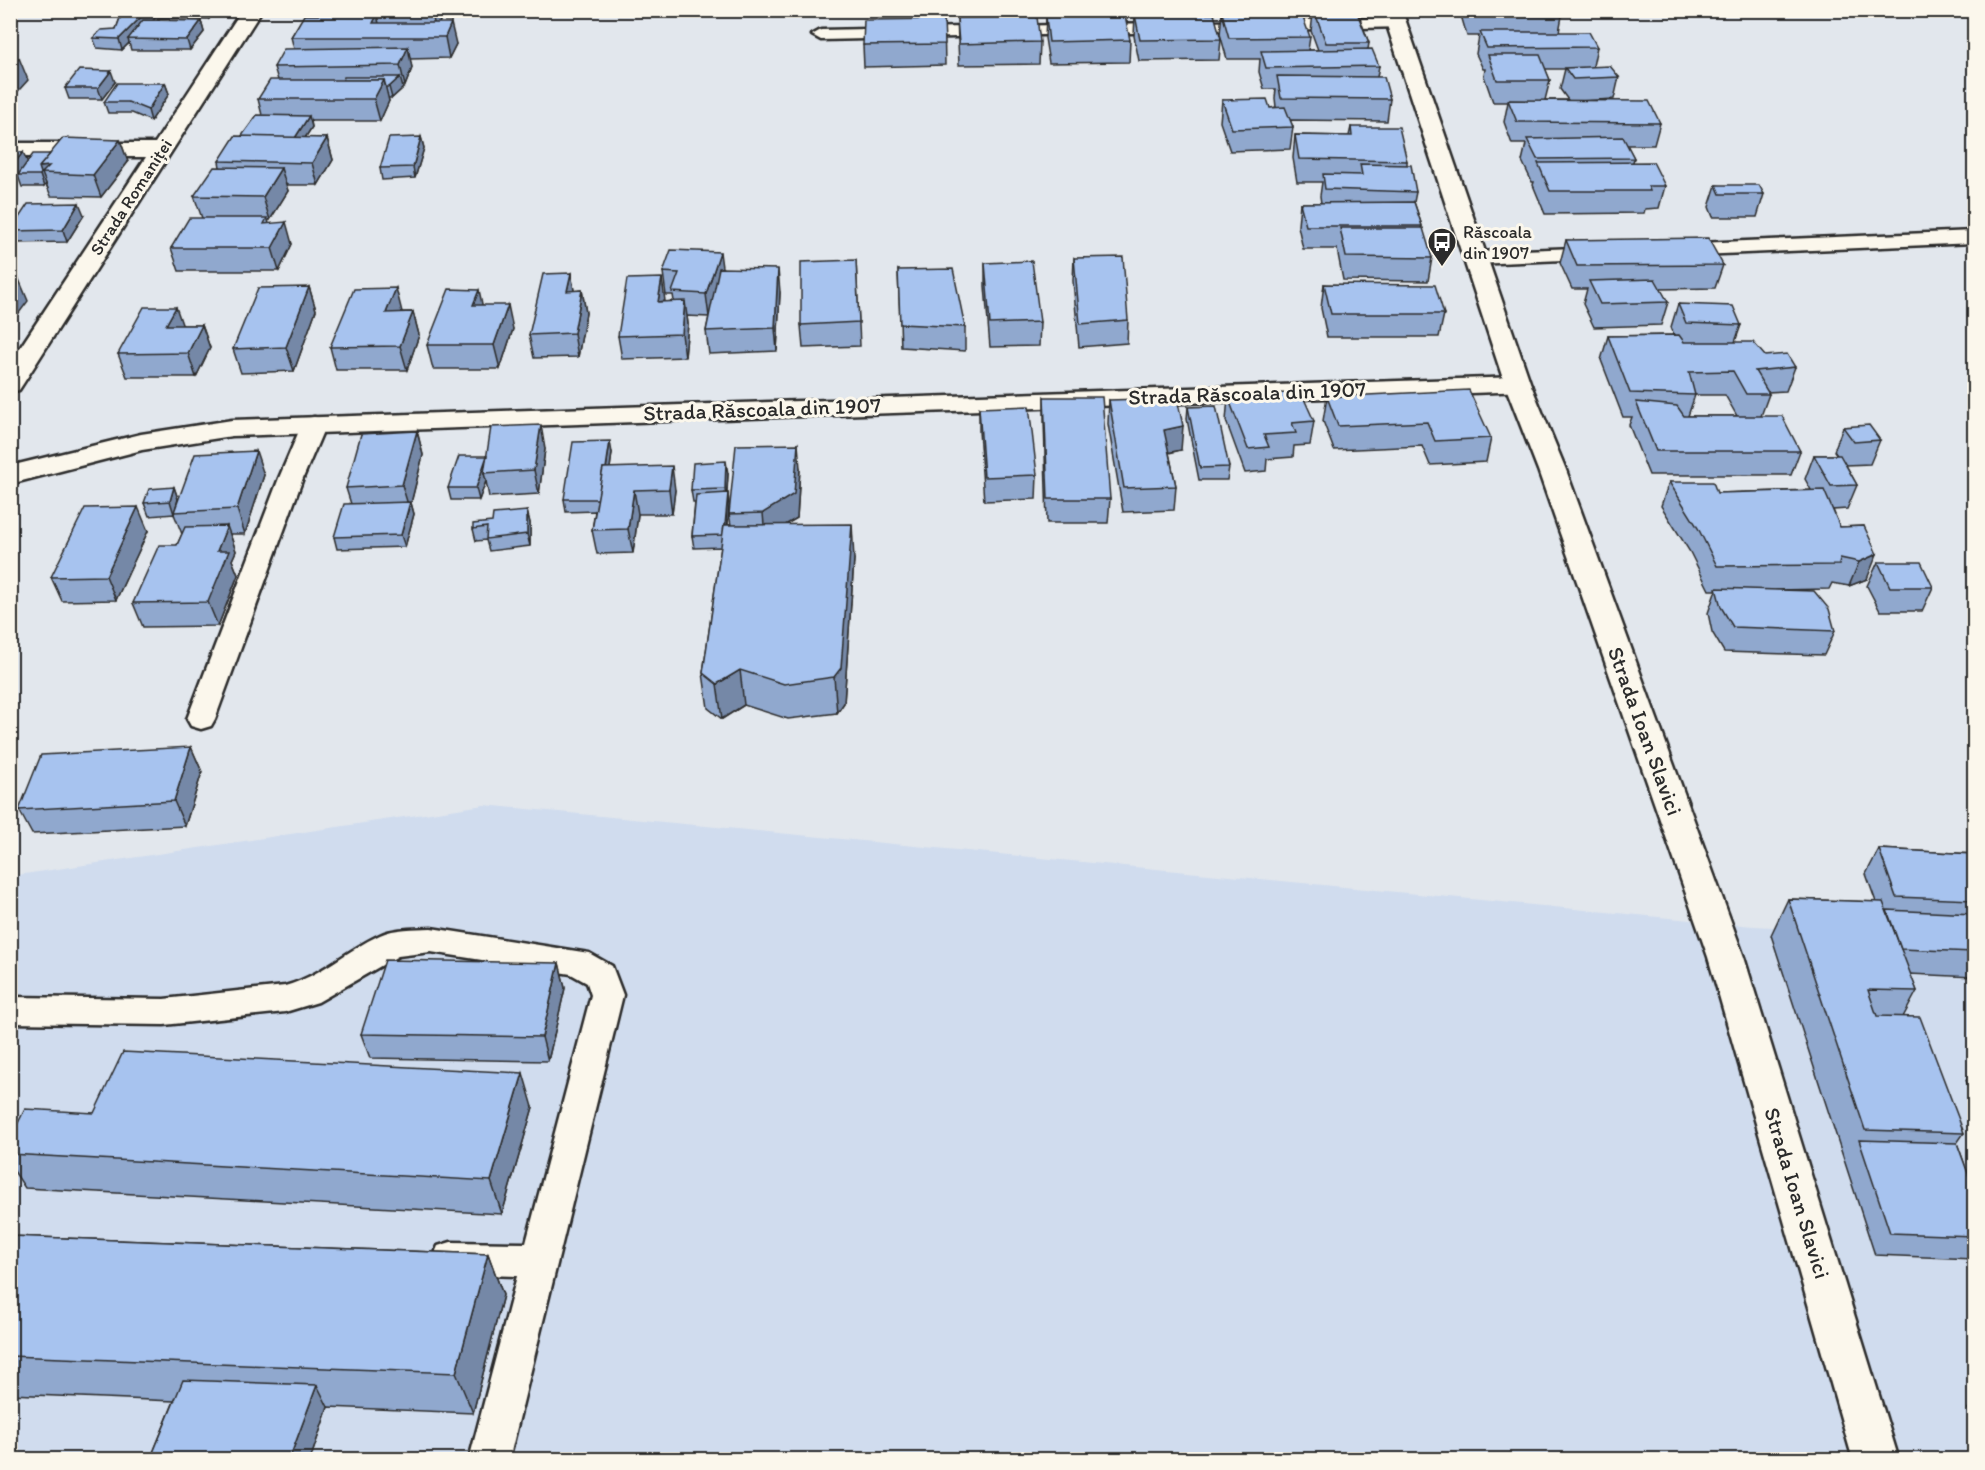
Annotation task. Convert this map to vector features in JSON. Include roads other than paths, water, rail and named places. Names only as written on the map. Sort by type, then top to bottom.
[{"type":"street","name":"Strada Romaniței","points":[[10,384],[252,10]]},
{"type":"street","name":"Strada Ioan Slavici","points":[[1395,17],[1518,385],[1552,470],[1726,957],[1876,1460]]},
{"type":"street","points":[[10,150],[162,150]]},
{"type":"street","name":"Strada Răscoala din 1907","points":[[10,475],[141,442],[232,428],[1518,385]]},
{"type":"lane","points":[[821,35],[1395,17]]},
{"type":"lane","points":[[1653,250],[1974,237]]},
{"type":"lane","points":[[1475,258],[1617,252]]},
{"type":"lane","points":[[201,719],[291,478],[314,424]]},
{"type":"lane","points":[[10,1010],[164,1012],[285,999],[307,993],[349,971],[391,944],[431,940],[578,962],[601,975],[607,995],[489,1460]]},
{"type":"lane","points":[[422,1258],[540,1260]]},
{"type":"place","name":"Răscoala din 1907","points":[[1442,268]]}]
